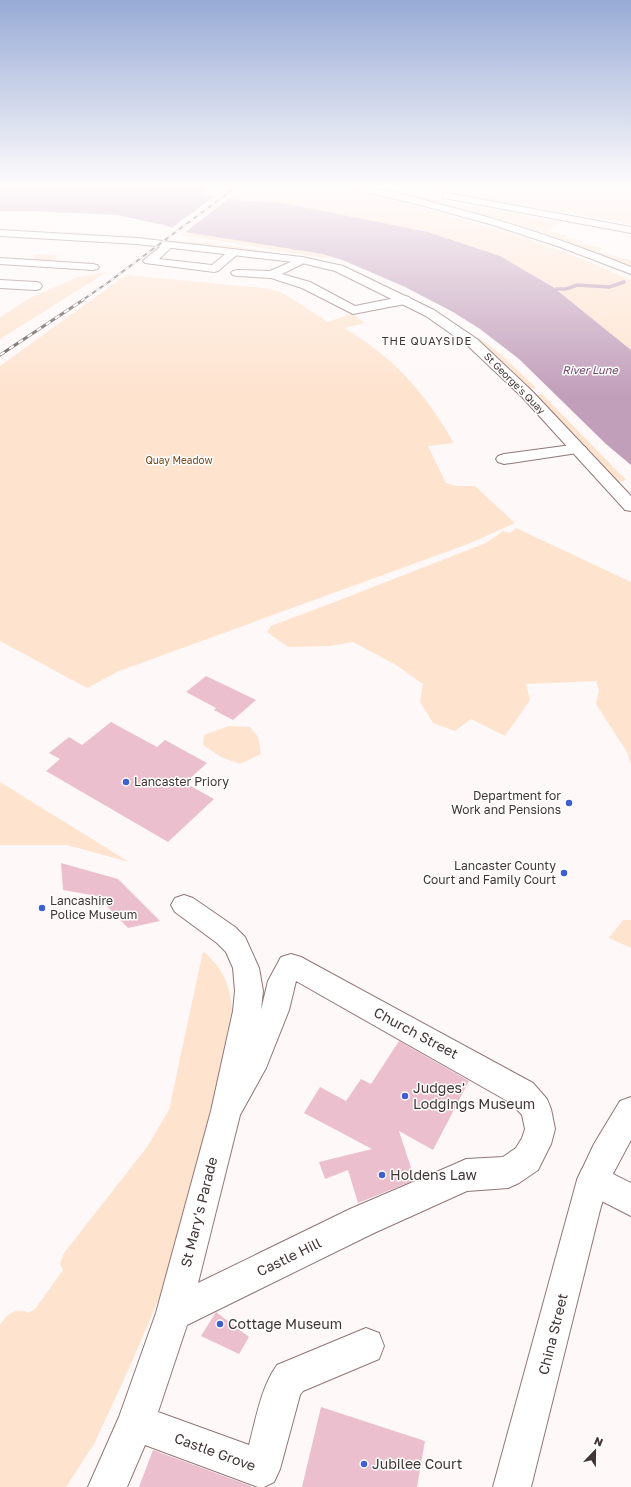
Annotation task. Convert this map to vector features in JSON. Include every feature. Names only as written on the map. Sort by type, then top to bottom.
[{"type":"street","points":[[155,256],[149,261],[214,269],[229,256]]},
{"type":"street","name":"St George's Quay","points":[[266,256],[302,260],[339,268],[430,313],[472,342],[527,394],[631,506]]},
{"type":"street","points":[[595,256],[631,271]]},
{"type":"street","points":[[272,275],[302,260]]},
{"type":"street","points":[[0,261],[94,267]]},
{"type":"street","points":[[237,273],[272,275],[306,285],[353,310],[405,300]]},
{"type":"street","points":[[0,284],[36,286]]},
{"type":"street","points":[[510,455],[579,449]]},
{"type":"street","name":"St Mary's Parade","points":[[173,1314],[226,1112],[247,1011],[249,991],[246,968],[236,945],[221,931],[184,904]]},
{"type":"street","name":"St Mary's Parade","points":[[226,1112],[251,1068],[275,1010],[282,981],[291,964]]},
{"type":"street","name":"Church Street","points":[[291,964],[493,1075],[522,1093],[536,1109]]},
{"type":"street","name":"Castle Hill","points":[[173,1314],[362,1221],[466,1175],[508,1172],[527,1159],[536,1144],[540,1129],[536,1109]]},
{"type":"street","name":"China Street","points":[[512,1487],[584,1210],[594,1180],[605,1155],[631,1111]]},
{"type":"street","points":[[594,1180],[631,1200]]},
{"type":"street","points":[[107,1487],[136,1424],[173,1314]]},
{"type":"street","name":"Castle Grove","points":[[136,1424],[261,1469],[284,1386],[290,1378],[366,1346]]},
{"type":"green space","points":[[35,256],[58,257],[52,261],[45,262],[38,262],[32,259]]},
{"type":"green space","points":[[285,256],[295,256],[328,262]]},
{"type":"green space","points":[[314,256],[331,256],[324,258]]},
{"type":"green space","points":[[501,256],[575,256],[631,280],[631,350],[553,287]]},
{"type":"green space","points":[[604,256],[616,256],[631,260],[631,267]]},
{"type":"green space","points":[[107,272],[0,339],[0,317],[30,298],[78,277]]},
{"type":"green space","name":"Quay Meadow","points":[[126,275],[264,288],[281,292],[328,322],[352,313],[365,323],[344,328],[379,352],[407,378],[420,392],[443,424],[454,443],[428,446],[446,483],[457,486],[475,486],[515,523],[468,544],[119,671],[87,688],[0,641],[0,366]]},
{"type":"green space","points":[[480,338],[504,357],[536,388],[530,389],[476,339]]},
{"type":"green space","points":[[542,394],[626,480],[618,482],[535,395]]},
{"type":"green space","points":[[516,528],[631,582],[631,765],[627,752],[596,704],[599,690],[596,681],[526,684],[530,700],[505,736],[471,719],[455,731],[433,723],[420,702],[423,684],[396,665],[353,642],[330,646],[288,647],[267,632],[271,626],[486,543],[503,531],[510,533]]},
{"type":"green space","points":[[229,726],[250,727],[258,737],[261,754],[240,764],[221,757],[203,745],[204,735]]},
{"type":"green space","points":[[0,782],[129,862],[67,845],[0,845]]},
{"type":"green space","points":[[623,920],[631,920],[631,948],[609,938]]},
{"type":"green space","points":[[203,951],[210,957],[224,977],[229,991],[232,1009],[202,1155],[163,1289],[131,1364],[94,1444],[66,1487],[0,1487],[0,1325],[12,1312],[24,1311],[29,1313],[35,1309],[63,1270],[60,1264],[64,1253],[147,1147],[169,1110]]},
{"type":"water","name":"River Lune","points":[[331,256],[501,256],[553,287],[631,350],[631,465],[606,444],[519,359],[480,329],[453,312],[405,287],[345,261]]},
{"type":"building","points":[[206,676],[256,700],[233,720],[214,710],[216,708],[186,692]]},
{"type":"building","name":"Lancaster Priory","points":[[111,722],[157,747],[165,740],[207,763],[185,783],[214,799],[168,842],[46,771],[60,759],[49,753],[69,737],[82,745]]},
{"type":"building","points":[[61,863],[118,879],[160,921],[128,928],[97,896],[63,890]]},
{"type":"building","name":"Judges' Lodgings Museum","points":[[399,1041],[469,1081],[433,1150],[399,1131],[415,1180],[358,1203],[348,1170],[325,1179],[319,1162],[372,1149],[304,1113],[320,1087],[346,1101],[361,1079],[371,1084]]},
{"type":"building","name":"Cottage Museum","points":[[216,1312],[249,1337],[239,1354],[201,1336]]},
{"type":"building","name":"Jubilee Court","points":[[321,1407],[425,1441],[417,1487],[302,1487]]},
{"type":"building","points":[[153,1450],[251,1486],[251,1487],[139,1487]]},
{"type":"waterway","points":[[556,289],[566,289],[577,285],[609,287],[624,282]]},
{"type":"railway","points":[[81,301],[143,256]]},
{"type":"railway","points":[[0,355],[83,300]]},
{"type":"place","name":"Lancaster Priory","points":[[126,782]]},
{"type":"place","name":"Department for Work and Pensions","points":[[569,803]]},
{"type":"place","name":"Lancaster County Court and Family Court","points":[[564,873]]},
{"type":"place","name":"Lancashire Police Museum","points":[[42,908]]},
{"type":"place","name":"Judges' Lodgings Museum","points":[[405,1096]]},
{"type":"place","name":"Holdens Law","points":[[382,1175]]},
{"type":"place","name":"Cottage Museum","points":[[220,1324]]},
{"type":"place","name":"Jubilee Court","points":[[364,1464]]},
{"type":"district","name":"THE QUAYSIDE","points":[[427,341]]}]
